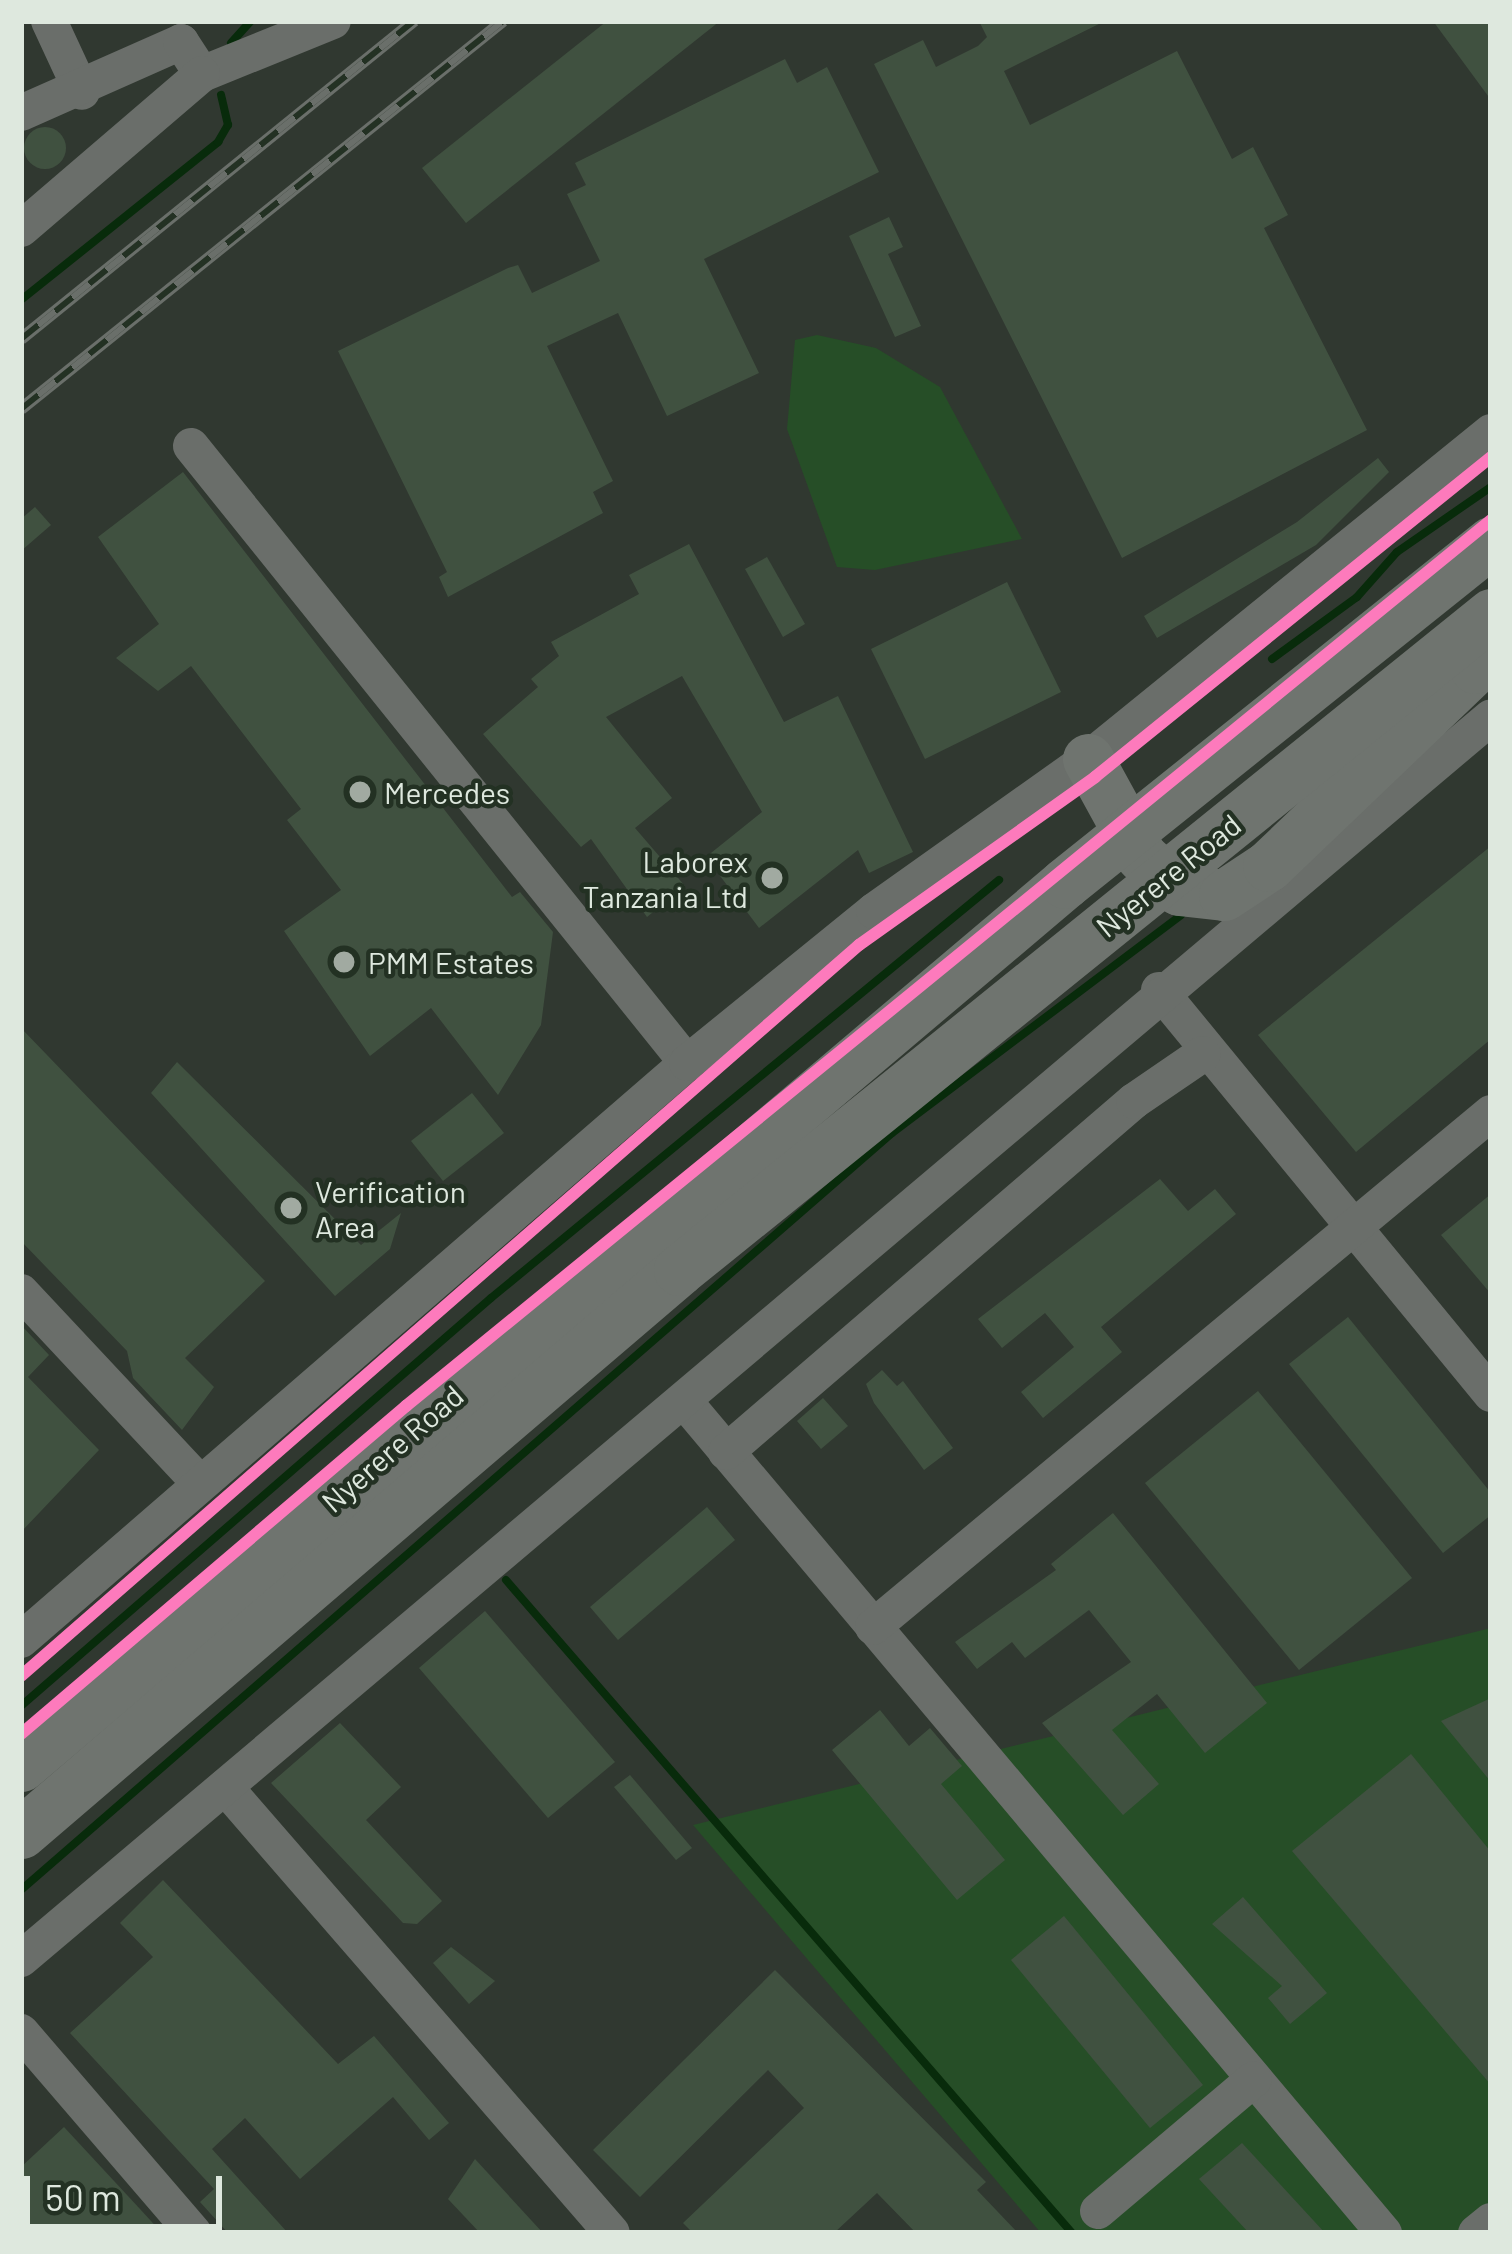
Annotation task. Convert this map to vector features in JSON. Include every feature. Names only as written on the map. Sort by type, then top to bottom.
[{"type":"highway","name":"Nyerere Road","points":[[21,1766],[1127,834],[1491,542]]},
{"type":"highway","name":"Nyerere Road","points":[[21,1833],[617,1322],[1489,616]]},
{"type":"highway","points":[[1088,759],[1127,834],[1165,878]]},
{"type":"street","points":[[49,21],[82,92]]},
{"type":"street","points":[[21,229],[202,74],[333,21]]},
{"type":"street","points":[[21,113],[82,92],[181,42],[202,74]]},
{"type":"street","points":[[21,1640],[198,1481],[687,1063],[874,911],[1088,759],[1491,432]]},
{"type":"street","points":[[190,446],[687,1063]]},
{"type":"street","points":[[21,1959],[685,1402],[1159,990],[1491,717]]},
{"type":"street","points":[[1159,990],[1203,1054],[1491,1394]]},
{"type":"street","points":[[726,1452],[1134,1101],[1203,1054]]},
{"type":"street","points":[[873,1627],[1491,1113]]},
{"type":"street","points":[[21,1292],[198,1481]]},
{"type":"street","points":[[685,1402],[1384,2233]]},
{"type":"street","points":[[225,1787],[612,2233]]},
{"type":"street","points":[[21,2032],[194,2233]]},
{"type":"street","points":[[1098,2211],[1254,2079]]},
{"type":"street","points":[[1476,2233],[1491,2221]]},
{"type":"green space","points":[[817,335],[876,348],[940,387],[1022,539],[875,570],[837,567],[787,429],[795,340]]},
{"type":"green space","points":[[1491,1628],[1491,2233],[1041,2233],[693,1825]]},
{"type":"building","points":[[607,21],[720,21],[466,223],[422,168]]},
{"type":"building","points":[[979,21],[1105,21],[1004,71],[1030,125],[1177,51],[1232,159],[1253,147],[1288,215],[1264,228],[1367,430],[1122,558],[874,64],[923,40],[936,67],[987,37]]},
{"type":"building","points":[[1433,21],[1491,21],[1491,100]]},
{"type":"building","points":[[785,59],[797,83],[827,67],[879,172],[704,259],[759,373],[667,416],[618,313],[547,346],[613,481],[593,492],[603,513],[448,597],[439,577],[447,572],[338,351],[508,268],[518,265],[532,293],[600,261],[567,194],[586,185],[575,163]]},
{"type":"building","points":[[45,127],[60,133],[66,148],[60,163],[45,169],[30,163],[24,148],[30,133]]},
{"type":"building","points":[[889,217],[903,247],[888,254],[921,326],[895,337],[849,236]]},
{"type":"building","points":[[1378,458],[1389,472],[1316,545],[1157,638],[1144,616],[1297,522]]},
{"type":"building","name":"Mercedes","points":[[183,472],[512,897],[520,892],[553,932],[541,1025],[498,1095],[431,1008],[370,1056],[284,931],[341,890],[287,820],[301,809],[191,666],[158,691],[116,658],[159,624],[98,537]]},
{"type":"building","points":[[35,507],[51,525],[21,551],[21,519]]},
{"type":"building","points":[[689,544],[784,722],[838,696],[913,852],[869,873],[858,850],[759,928],[706,857],[762,812],[682,676],[606,717],[672,798],[635,828],[685,886],[647,917],[591,839],[581,847],[483,734],[538,687],[531,679],[559,656],[551,642],[639,594],[629,575]]},
{"type":"building","points":[[767,557],[805,624],[783,637],[745,569]]},
{"type":"building","points":[[1007,582],[1061,692],[925,759],[871,649]]},
{"type":"building","points":[[1491,846],[1491,1039],[1356,1152],[1258,1035]]},
{"type":"building","points":[[21,1028],[265,1281],[185,1358],[214,1387],[182,1430],[133,1378],[127,1351],[21,1241]]},
{"type":"building","points":[[177,1062],[361,1245],[401,1213],[390,1249],[335,1296],[151,1093]]},
{"type":"building","points":[[472,1093],[504,1133],[443,1181],[411,1141]]},
{"type":"building","points":[[1160,1179],[1188,1211],[1215,1189],[1236,1214],[1101,1327],[1122,1352],[1043,1418],[1021,1392],[1074,1347],[1045,1313],[1002,1348],[978,1319]]},
{"type":"building","points":[[1491,1194],[1491,1294],[1441,1235]]},
{"type":"building","points":[[1348,1317],[1491,1493],[1491,1515],[1443,1553],[1289,1364]]},
{"type":"building","points":[[21,1325],[49,1355],[28,1377],[99,1450],[21,1532]]},
{"type":"building","points":[[882,1370],[897,1386],[903,1381],[953,1448],[924,1470],[874,1403],[866,1384]]},
{"type":"building","points":[[1258,1391],[1412,1578],[1299,1670],[1145,1483]]},
{"type":"building","points":[[823,1398],[848,1426],[821,1449],[797,1421]]},
{"type":"building","points":[[707,1507],[735,1540],[618,1640],[590,1607]]},
{"type":"building","points":[[1113,1513],[1267,1703],[1205,1753],[1157,1694],[1112,1730],[1159,1784],[1123,1815],[1042,1723],[1131,1662],[1089,1610],[1025,1658],[1012,1642],[977,1669],[955,1642],[1056,1570],[1051,1564]]},
{"type":"building","points":[[485,1611],[615,1762],[548,1818],[419,1668]]},
{"type":"building","points":[[1491,1698],[1491,1782],[1441,1721]]},
{"type":"building","points":[[880,1710],[909,1746],[930,1728],[962,1766],[941,1784],[1005,1860],[957,1900],[832,1750]]},
{"type":"building","points":[[340,1723],[401,1787],[366,1820],[442,1901],[417,1924],[403,1923],[271,1783]]},
{"type":"building","points":[[1411,1754],[1491,1852],[1491,2085],[1292,1851]]},
{"type":"building","points":[[630,1775],[692,1848],[676,1860],[614,1787]]},
{"type":"building","points":[[163,1880],[338,2064],[374,2036],[449,2123],[429,2140],[393,2097],[300,2179],[245,2118],[212,2149],[288,2233],[228,2233],[200,2202],[214,2189],[70,2033],[153,1957],[120,1923]]},
{"type":"building","points":[[1243,1897],[1327,1993],[1290,2024],[1268,1998],[1282,1986],[1212,1924]]},
{"type":"building","points":[[1064,1916],[1203,2085],[1150,2128],[1011,1960]]},
{"type":"building","points":[[451,1947],[495,1981],[469,2004],[433,1963]]},
{"type":"building","points":[[775,1970],[986,2182],[977,2190],[1018,2233],[916,2233],[877,2193],[834,2233],[693,2233],[683,2223],[804,2108],[768,2070],[640,2197],[593,2150]]},
{"type":"building","points":[[64,2127],[162,2233],[21,2233],[21,2167]]},
{"type":"building","points":[[1242,2143],[1325,2233],[1249,2233],[1199,2179]]},
{"type":"building","points":[[475,2159],[543,2233],[480,2233],[448,2199]]},
{"type":"waterway","points":[[231,43],[251,21]]},
{"type":"waterway","points":[[21,300],[218,142],[228,125],[221,95]]},
{"type":"waterway","points":[[1272,659],[1357,597],[1397,552],[1491,487]]},
{"type":"waterway","points":[[21,1706],[491,1298],[999,880]]},
{"type":"waterway","points":[[21,1890],[892,1133],[1181,915]]},
{"type":"waterway","points":[[506,1580],[1072,2233]]},
{"type":"railway","points":[[21,339],[414,21]]},
{"type":"railway","points":[[21,409],[503,21]]},
{"type":"cycle path","points":[[21,1676],[859,945],[1095,777],[1491,457]]},
{"type":"cycle path","points":[[21,1734],[406,1406],[1491,520]]},
{"type":"place","name":"Mercedes","points":[[360,792]]},
{"type":"place","name":"Laborex Tanzania Ltd","points":[[772,878]]},
{"type":"place","name":"PMM Estates","points":[[344,962]]},
{"type":"place","name":"Verification Area","points":[[291,1208]]}]
